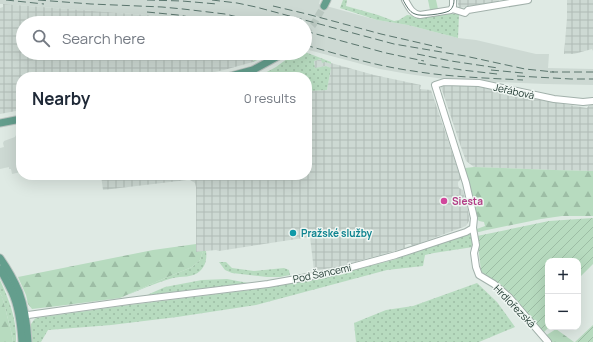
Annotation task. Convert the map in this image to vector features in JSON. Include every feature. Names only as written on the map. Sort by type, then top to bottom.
[{"type":"main road","points":[[246,72],[253,70],[271,60]]},
{"type":"main road","points":[[0,123],[16,120]]},
{"type":"main road","points":[[0,258],[19,291],[22,316],[28,342]]},
{"type":"main road","points":[[0,269],[22,316],[22,342]]},
{"type":"street","points":[[405,0],[411,10],[422,15],[448,11],[453,5],[465,13],[468,10],[528,0]]},
{"type":"street","name":"Jeřábová","points":[[473,228],[474,218],[466,183],[435,85],[444,82],[479,83],[554,99],[583,102],[593,101]]},
{"type":"street","name":"Pod Šancemi","points":[[22,316],[268,284],[330,273],[409,251],[466,232],[473,228]]},
{"type":"street","name":"Hrdlořezská","points":[[473,228],[476,245],[474,253],[479,275],[494,284],[509,297],[548,342]]},
{"type":"shaded area","points":[[0,0],[320,0],[319,4],[377,20],[408,25],[458,38],[476,40],[536,54],[549,54],[548,68],[593,69],[593,85],[452,80],[380,69],[312,51],[312,16],[159,16],[0,4]]},
{"type":"shaded area","points":[[457,0],[499,0],[499,2],[459,8]]},
{"type":"shaded area","points":[[567,0],[593,0],[593,51],[592,49],[574,54],[564,54]]},
{"type":"shaded area","points":[[3,4],[159,16],[16,16],[16,60],[253,60],[253,62],[214,72],[16,72],[16,111],[0,114],[0,8],[3,7]]},
{"type":"shaded area","points":[[322,59],[331,64],[421,85],[420,89],[431,90],[461,179],[458,182],[458,185],[459,188],[463,190],[469,216],[469,221],[466,226],[412,246],[411,244],[405,245],[405,248],[337,267],[314,271],[310,237],[219,251],[196,252],[196,187],[195,183],[190,180],[312,180],[312,91],[327,90],[331,68],[326,66],[315,68],[314,61]]},
{"type":"shaded area","points":[[445,85],[479,86],[529,98],[587,108],[590,104],[593,104],[593,171],[474,167],[466,161],[462,150],[441,87]]},
{"type":"shaded area","points":[[16,135],[16,173],[12,174],[9,167],[0,169],[0,148],[4,147],[4,141],[15,137]]},
{"type":"shaded area","points":[[102,180],[187,180],[103,190]]},
{"type":"green space","points":[[343,0],[347,0],[346,6],[394,21],[407,15],[423,17],[459,14],[458,38],[408,25],[377,20],[340,8]]},
{"type":"green space","points":[[428,0],[436,0],[438,9],[430,10]]},
{"type":"green space","points":[[312,55],[331,62],[331,64],[325,62],[322,63],[321,59],[314,61],[315,68],[326,66],[331,68],[327,90],[312,91],[312,72],[267,72],[286,60],[312,60]]},
{"type":"green space","points":[[474,167],[593,171],[593,216],[562,216],[479,232],[474,230],[485,226],[484,222],[477,219],[465,168]]},
{"type":"green space","points":[[593,218],[593,264],[581,276],[581,258],[545,258],[546,330],[544,332],[501,287],[481,271],[477,236],[549,221]]},
{"type":"green space","points":[[472,233],[473,247],[425,255],[423,266],[387,270],[256,305],[111,325],[48,330],[41,342],[31,342],[30,326],[36,318],[265,288],[329,276],[393,260]]},
{"type":"green space","points":[[196,244],[196,252],[203,251],[200,260],[192,267],[120,298],[32,309],[28,304],[26,295],[18,277],[153,250]]},
{"type":"green space","points":[[203,251],[206,251],[206,262],[204,267],[197,273],[190,276],[176,277],[166,280],[120,298],[192,267],[200,260]]},
{"type":"green space","points":[[219,262],[226,262],[232,268],[254,271],[284,268],[289,270],[290,275],[267,277],[232,273],[225,270]]},
{"type":"green space","points":[[227,279],[248,283],[147,295],[165,287],[202,280]]},
{"type":"green space","points":[[0,280],[14,318],[16,342],[13,342],[0,293]]},
{"type":"green space","points":[[477,283],[497,302],[515,327],[479,342],[356,342],[354,323],[386,310],[413,306]]},
{"type":"green space","points":[[0,293],[2,296],[13,342],[0,342]]},
{"type":"green space","points":[[593,325],[593,342],[575,342]]},
{"type":"green space","points":[[554,330],[557,330],[574,342],[550,342],[545,336]]},
{"type":"tunnel","points":[[312,26],[324,6]]},
{"type":"tram line","points":[[403,0],[411,12],[418,15],[437,14],[449,11],[453,6],[454,0]]},
{"type":"railway","points":[[6,0],[44,4]]},
{"type":"railway","points":[[38,0],[162,7],[233,16]]},
{"type":"railway","points":[[147,0],[217,4]]},
{"type":"railway","points":[[212,0],[237,3],[290,16]]},
{"type":"railway","points":[[273,6],[442,48]]},
{"type":"railway","points":[[147,12],[184,16]]},
{"type":"railway","points":[[312,22],[394,44],[465,56],[525,69],[554,72]]},
{"type":"railway","points":[[312,33],[386,53],[424,61]]},
{"type":"railway","points":[[312,47],[399,69],[454,76],[523,80]]},
{"type":"railway","points":[[417,54],[498,68]]},
{"type":"railway","points":[[418,63],[497,74]]},
{"type":"railway","points":[[491,70],[523,73]]},
{"type":"railway","points":[[550,72],[593,72]]},
{"type":"railway","points":[[517,76],[593,79]]},
{"type":"place","name":"Siesta","points":[[444,201]]},
{"type":"place","name":"Pražské služby","points":[[293,233]]}]
